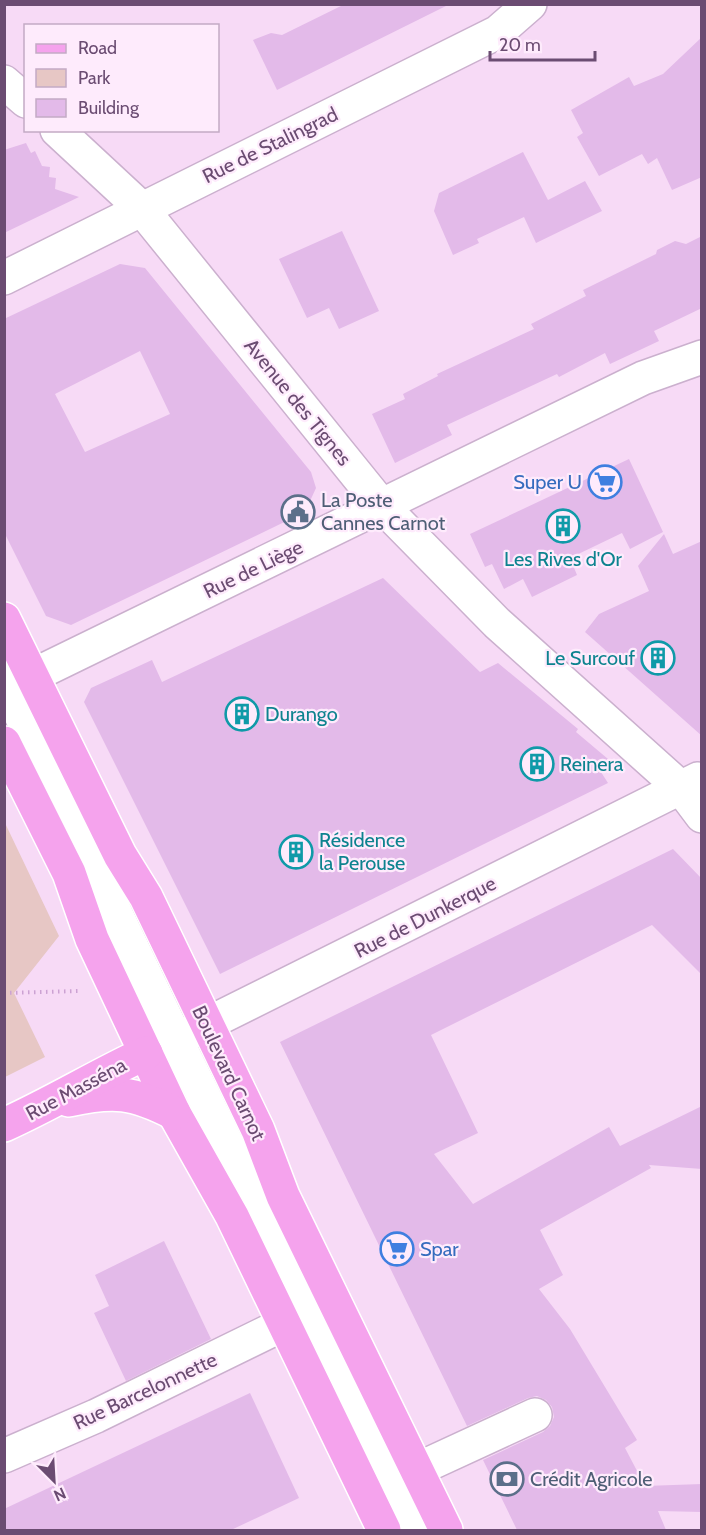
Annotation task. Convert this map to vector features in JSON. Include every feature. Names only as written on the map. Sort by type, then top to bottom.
[{"type":"main road","name":"Boulevard Carnot","points":[[4,619],[18,678],[146,897],[258,1130],[283,1196],[446,1530]]},
{"type":"main road","points":[[4,743],[69,873],[92,939],[174,1113],[232,1216],[284,1324],[376,1528]]},
{"type":"main road","name":"Rue Masséna","points":[[4,1125],[49,1105],[108,1071],[146,1053]]},
{"type":"main road","points":[[49,1105],[88,1096],[133,1095],[174,1113]]},
{"type":"street","name":"Rue de Stalingrad","points":[[4,278],[498,32],[530,4]]},
{"type":"street","points":[[4,82],[24,99]]},
{"type":"street","name":"Avenue des Tignes","points":[[59,132],[141,208],[382,506],[497,623],[691,783],[702,816]]},
{"type":"street","name":"Rue de Liège","points":[[18,678],[382,506],[643,378],[702,357]]},
{"type":"street","points":[[18,678],[176,1040],[415,1530]]},
{"type":"street","name":"Rue de Dunkerque","points":[[146,1053],[207,1025],[691,783]]},
{"type":"street","name":"Rue Barcelonnette","points":[[4,1456],[96,1416],[284,1324]]},
{"type":"street","points":[[416,1470],[535,1415]]},
{"type":"path","points":[[4,993],[84,990]]},
{"type":"shaded area","points":[[5,5],[701,5],[701,1530],[5,1530]]},
{"type":"green space","points":[[5,823],[59,936],[14,993],[45,1057],[5,1077]]},
{"type":"building","points":[[345,4],[450,4],[277,90],[253,40],[271,33],[282,35]]},
{"type":"building","points":[[702,37],[702,177],[672,190],[657,158],[648,164],[642,154],[599,176],[577,137],[583,133],[571,110],[629,77],[634,86],[663,74]]},
{"type":"building","points":[[26,143],[31,153],[35,151],[42,166],[50,167],[49,177],[56,178],[55,189],[79,197],[4,233],[4,150]]},
{"type":"building","points":[[523,152],[548,200],[585,181],[602,211],[536,243],[524,217],[477,239],[479,243],[453,255],[434,211],[439,193]]},
{"type":"building","points":[[342,231],[379,311],[339,329],[329,308],[307,318],[279,259]]},
{"type":"building","points":[[702,236],[702,308],[654,331],[659,341],[610,364],[605,353],[559,377],[557,374],[447,425],[452,435],[395,463],[372,414],[405,399],[403,394],[438,376],[437,374],[534,329],[531,324],[586,296],[583,290],[656,254],[657,250],[675,241],[686,244]]},
{"type":"building","points":[[120,264],[145,268],[311,472],[316,488],[305,512],[71,625],[46,616],[4,532],[4,319]],"holes":[[[140,351],[170,414],[85,452],[55,394]]]},
{"type":"building","name":"Les Rives d'Or","points":[[629,459],[663,532],[630,549],[622,533],[570,558],[577,575],[532,597],[523,579],[504,589],[492,564],[485,567],[470,534]]},
{"type":"building","name":"Le Surcouf","points":[[664,534],[673,554],[702,541],[702,736],[585,632],[599,614],[649,591],[638,566]]},
{"type":"building","points":[[383,578],[480,672],[498,663],[578,729],[576,732],[608,759],[599,769],[608,783],[220,974],[84,702],[91,688],[152,660],[162,682]]},
{"type":"building","points":[[673,849],[702,879],[702,975],[652,925],[431,1035],[478,1133],[434,1154],[473,1204],[609,1127],[620,1146],[702,1106],[702,1169],[649,1165],[651,1168],[540,1230],[563,1275],[539,1289],[570,1329],[637,1440],[625,1448],[645,1486],[702,1484],[702,1512],[658,1511],[666,1530],[517,1530],[483,1460],[543,1432],[550,1426],[554,1417],[552,1407],[546,1400],[537,1396],[528,1398],[467,1426],[280,1042]]},
{"type":"building","points":[[164,1241],[211,1339],[126,1381],[94,1313],[109,1306],[95,1275]]},
{"type":"building","points":[[250,1393],[299,1498],[231,1530],[4,1530],[4,1509]]},
{"type":"place","name":"Super U","points":[[605,482]]},
{"type":"place","name":"La Poste Cannes Carnot","points":[[298,512]]},
{"type":"place","name":"Les Rives d'Or","points":[[563,526]]},
{"type":"place","name":"Le Surcouf","points":[[658,658]]},
{"type":"place","name":"Durango","points":[[242,714]]},
{"type":"place","name":"Reinera","points":[[537,764]]},
{"type":"place","name":"Résidence la Perouse","points":[[296,852]]},
{"type":"place","name":"Spar","points":[[397,1249]]},
{"type":"place","name":"Crédit Agricole","points":[[507,1479]]}]
